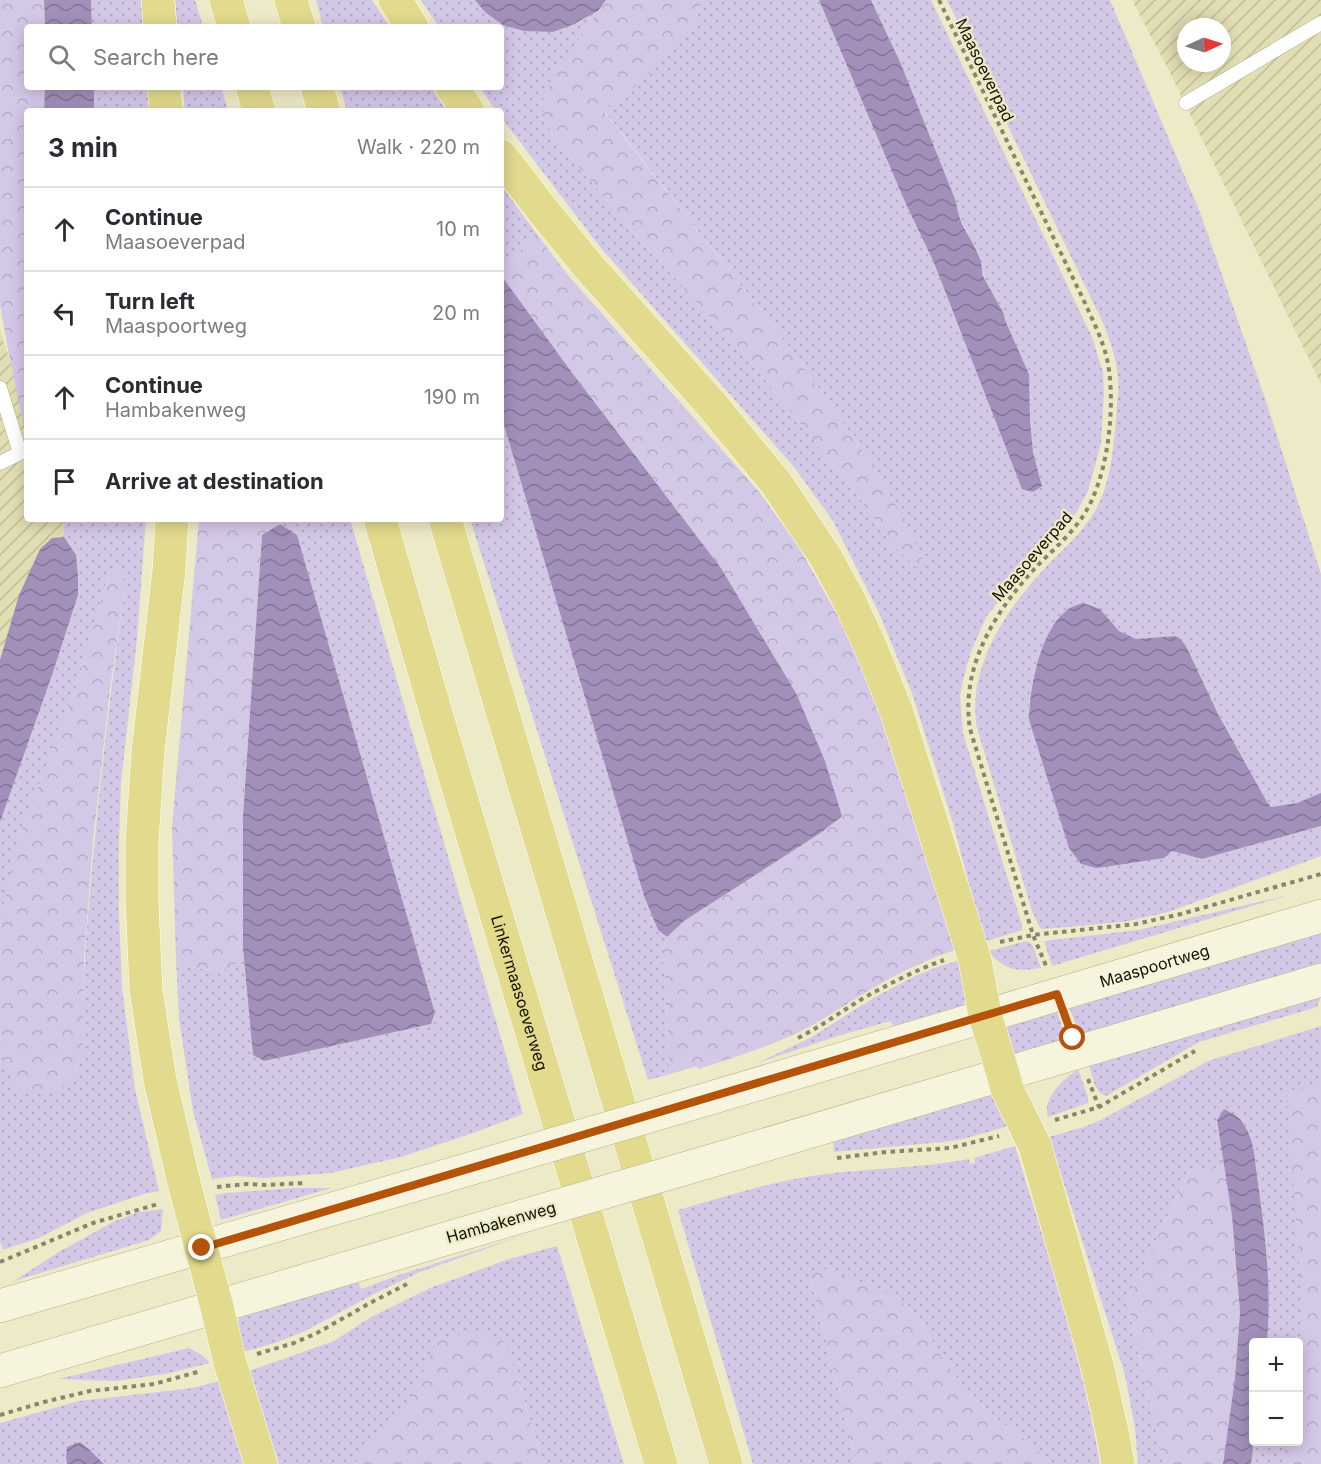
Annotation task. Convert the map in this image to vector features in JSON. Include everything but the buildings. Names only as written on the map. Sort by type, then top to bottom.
[{"type":"highway","points":[[158,0],[160,24]]},
{"type":"highway","points":[[226,0],[233,24]]},
{"type":"highway","points":[[291,0],[298,24]]},
{"type":"highway","points":[[395,0],[410,24]]},
{"type":"highway","points":[[164,90],[166,108]]},
{"type":"highway","points":[[253,90],[258,108]]},
{"type":"highway","points":[[318,90],[323,108]]},
{"type":"highway","points":[[454,90],[466,108]]},
{"type":"highway","points":[[504,160],[589,267],[711,404],[776,483],[831,567],[872,648],[897,713],[975,960],[985,1015],[1007,1089],[1035,1146],[1097,1365],[1118,1464]]},
{"type":"highway","points":[[171,522],[169,570],[148,752],[142,842],[146,990],[160,1080],[187,1195],[230,1363],[261,1464]]},
{"type":"highway","name":"Linkermaasoeverweg","points":[[381,522],[443,738],[661,1464]]},
{"type":"highway","points":[[446,522],[726,1464]]},
{"type":"main road","name":"Maaspoortweg","points":[[985,1015],[1321,916]]},
{"type":"main road","points":[[1003,1074],[1321,980]]},
{"type":"main road","points":[[0,1306],[704,1100],[985,1015]]},
{"type":"main road","name":"Hambakenweg","points":[[0,1371],[1003,1074]]},
{"type":"lane","points":[[1186,103],[1321,23]]},
{"type":"lane","points":[[0,388],[20,453],[0,463]]},
{"type":"path","name":"Maasoeverpad","points":[[939,0],[1084,301],[1104,346],[1109,369],[1111,405],[1107,442],[1101,477],[1093,500],[1080,520],[1021,584],[996,618],[977,658],[970,681],[967,706],[969,729],[1033,935],[1057,994]]},
{"type":"path","points":[[1078,1052],[1099,1107]]},
{"type":"path","points":[[0,1262],[93,1223],[222,1186],[310,1183]]},
{"type":"shaded area","points":[[1132,0],[1321,0],[1321,384],[1169,71]]},
{"type":"shaded area","points":[[0,331],[24,401],[24,522],[66,522],[77,555],[0,1220]]},
{"type":"green space","points":[[0,0],[44,0],[45,24],[24,24],[24,90],[45,90],[44,108],[24,108],[24,426],[0,305]]},
{"type":"green space","points":[[91,0],[143,0],[147,24],[92,24]]},
{"type":"green space","points":[[175,0],[195,0],[202,24],[177,24]]},
{"type":"green space","points":[[316,0],[372,0],[388,24],[322,24]]},
{"type":"green space","points":[[421,0],[475,0],[485,12],[574,24],[598,11],[581,37],[543,117],[553,136],[634,233],[751,362],[857,494],[892,545],[881,477],[788,346],[602,108],[635,87],[693,24],[702,0],[819,0],[905,202],[934,263],[952,310],[1042,485],[1033,452],[1029,373],[1004,314],[982,273],[979,254],[960,219],[955,199],[901,64],[871,0],[931,0],[1092,337],[1103,372],[1101,443],[1087,493],[1076,513],[1023,571],[986,617],[971,652],[960,696],[963,733],[1022,930],[984,942],[953,823],[912,693],[879,613],[833,521],[794,467],[600,247],[504,121],[504,108],[494,108],[482,90],[504,90],[504,24],[437,24]]},
{"type":"green space","points":[[606,0],[702,0],[693,24],[669,54],[635,87],[602,109],[788,346],[881,477],[922,556],[922,564],[916,567],[892,545],[857,494],[751,362],[634,233],[553,136],[543,117],[542,102],[556,71]]},
{"type":"green space","points":[[947,0],[1110,0],[1200,212],[1267,404],[1321,574],[1321,793],[1297,803],[1271,807],[1267,802],[1218,714],[1181,639],[1175,636],[1136,639],[1119,631],[1100,609],[1035,669],[1029,704],[1029,720],[1069,847],[1172,851],[1202,859],[1321,826],[1321,856],[1168,912],[1129,921],[1040,928],[1032,911],[977,728],[975,707],[977,686],[990,646],[1011,610],[1084,527],[1102,496],[1112,458],[1118,383],[1115,358],[1104,325]]},
{"type":"green space","points":[[94,90],[152,90],[153,108],[94,108]]},
{"type":"green space","points":[[183,90],[222,90],[227,108],[185,108]]},
{"type":"green space","points":[[341,90],[433,90],[445,108],[346,108]]},
{"type":"green space","points":[[504,189],[536,233],[504,269]]},
{"type":"green space","points":[[536,233],[567,274],[760,493],[797,544],[846,630],[879,704],[955,950],[895,976],[809,1027],[741,1055],[698,1069],[697,1066],[670,1074],[663,951],[667,937],[684,921],[822,832],[842,816],[796,693],[721,568],[573,374],[504,279],[504,269]]},
{"type":"green space","points":[[504,425],[644,896],[658,930],[667,937],[663,951],[670,1074],[648,1080],[471,522],[504,522]]},
{"type":"green space","points":[[64,522],[146,522],[137,639],[121,783],[119,914],[122,987],[135,1089],[159,1191],[87,1213],[39,1238],[3,1250],[0,1242],[0,1025],[4,1065],[76,1072],[82,1045],[85,954],[94,842],[124,591],[110,569],[76,688],[17,842],[0,924],[0,822],[78,595],[76,555],[64,537]]},
{"type":"green space","points":[[199,522],[281,522],[262,535],[243,816],[243,948],[237,963],[224,970],[187,966],[176,959],[172,827]]},
{"type":"green space","points":[[281,522],[351,522],[523,1114],[401,1157],[331,1173],[212,1179],[193,1111],[179,1019],[176,959],[187,966],[224,970],[237,962],[243,948],[253,1054],[263,1061],[431,1024],[435,1013],[297,535],[280,524]]},
{"type":"green space","points":[[110,569],[118,569],[123,575],[124,591],[110,689],[93,842],[84,959],[81,1058],[76,1072],[59,1092],[30,1095],[15,1086],[4,1065],[0,1025],[0,924],[17,842],[76,688]]},
{"type":"green space","points":[[1289,895],[1052,966],[1044,941],[1138,930]]},
{"type":"green space","points":[[1321,933],[1321,964],[1080,1036],[1069,1006]]},
{"type":"green space","points":[[1027,941],[1032,944],[1041,968],[1012,969],[1000,963],[988,951]]},
{"type":"green space","points":[[958,961],[967,999],[963,1005],[893,1026],[891,1021],[844,1034],[757,1063],[810,1038],[875,997],[915,976]]},
{"type":"green space","points":[[1321,996],[1317,1007],[1199,1042],[1106,1096],[1094,1084],[1089,1063]]},
{"type":"green space","points":[[1057,1011],[1066,1039],[1012,1055],[1003,1025]]},
{"type":"green space","points":[[1321,1026],[1321,1464],[1251,1464],[1253,1446],[1303,1446],[1303,1338],[1267,1338],[1269,1301],[1267,1259],[1254,1151],[1246,1127],[1224,1109],[1217,1120],[1225,1166],[1188,1173],[1127,1301],[1164,1464],[1138,1464],[1135,1428],[1125,1375],[1049,1137],[1101,1120],[1208,1061]]},
{"type":"green space","points":[[1078,1069],[1088,1103],[1048,1117],[1048,1102],[1051,1096],[1061,1083]]},
{"type":"green space","points":[[1321,1084],[1321,1464],[1282,1464],[1285,1446],[1303,1446],[1302,1299],[1286,1091]]},
{"type":"green space","points":[[992,1093],[1009,1126],[943,1142],[834,1152],[833,1139]]},
{"type":"green space","points":[[1015,1146],[1074,1343],[1100,1464],[1052,1464],[1028,1442],[990,1414],[960,1382],[906,1305],[810,1277],[857,1464],[753,1464],[678,1210],[752,1189],[807,1177],[969,1159],[970,1164],[975,1163],[974,1158]]},
{"type":"green space","points":[[1225,1166],[1232,1216],[1240,1312],[1235,1378],[1223,1464],[1164,1464],[1127,1301],[1188,1173]]},
{"type":"green space","points":[[294,1188],[332,1188],[221,1220],[215,1195]]},
{"type":"green space","points":[[163,1209],[161,1231],[149,1240],[14,1281],[59,1252],[113,1222],[139,1212]]},
{"type":"green space","points":[[519,1237],[420,1272],[303,1332],[243,1352],[236,1326],[240,1317],[358,1281],[361,1289]]},
{"type":"green space","points":[[557,1246],[624,1464],[543,1464],[517,1376],[421,1379],[406,1411],[360,1455],[356,1464],[278,1464],[249,1371],[334,1341],[371,1317],[430,1288],[509,1259]]},
{"type":"green space","points":[[826,1269],[877,1288],[906,1305],[960,1382],[990,1414],[1028,1442],[1052,1464],[857,1464],[810,1277],[813,1271]]},
{"type":"green space","points":[[478,1332],[502,1340],[508,1347],[543,1464],[356,1464],[360,1455],[406,1411],[437,1341],[444,1337]]},
{"type":"green space","points":[[189,1348],[202,1355],[210,1363],[165,1374],[116,1381],[58,1379]]},
{"type":"green space","points":[[222,1380],[247,1464],[104,1464],[90,1450],[66,1457],[67,1464],[0,1464],[0,1423],[79,1401],[193,1388]]},
{"type":"water","points":[[44,0],[91,0],[92,24],[45,24]]},
{"type":"water","points":[[475,0],[606,0],[598,11],[553,32],[524,31],[504,25],[485,12]]},
{"type":"water","points":[[819,0],[871,0],[901,64],[955,199],[960,219],[980,259],[982,274],[1004,314],[1029,374],[1033,452],[1042,486],[1033,492],[1022,489],[934,263],[905,202]]},
{"type":"water","points":[[45,90],[94,90],[94,108],[44,108]]},
{"type":"water","points":[[504,279],[573,374],[721,568],[796,693],[825,761],[842,816],[822,832],[684,921],[667,937],[658,930],[644,896],[504,425]]},
{"type":"water","points":[[280,524],[297,535],[435,1013],[431,1024],[264,1061],[253,1055],[243,948],[243,816],[262,535]]},
{"type":"water","points":[[64,537],[76,555],[78,595],[0,822],[0,660],[19,595],[40,549],[52,538]]},
{"type":"water","points":[[1083,603],[1100,609],[1119,631],[1136,639],[1175,636],[1181,639],[1218,714],[1267,802],[1271,807],[1297,803],[1321,793],[1321,826],[1202,859],[1172,851],[1164,858],[1097,868],[1081,864],[1069,848],[1029,720],[1034,678],[1049,632],[1066,611]]},
{"type":"water","points":[[1224,1109],[1236,1116],[1248,1132],[1255,1157],[1263,1217],[1269,1301],[1267,1338],[1249,1338],[1249,1446],[1253,1446],[1251,1464],[1223,1464],[1235,1378],[1240,1312],[1232,1216],[1217,1120]]},
{"type":"water","points":[[80,1442],[104,1464],[67,1464],[67,1447]]},
{"type":"route","points":[[202,1248],[1057,994],[1073,1038]]}]
